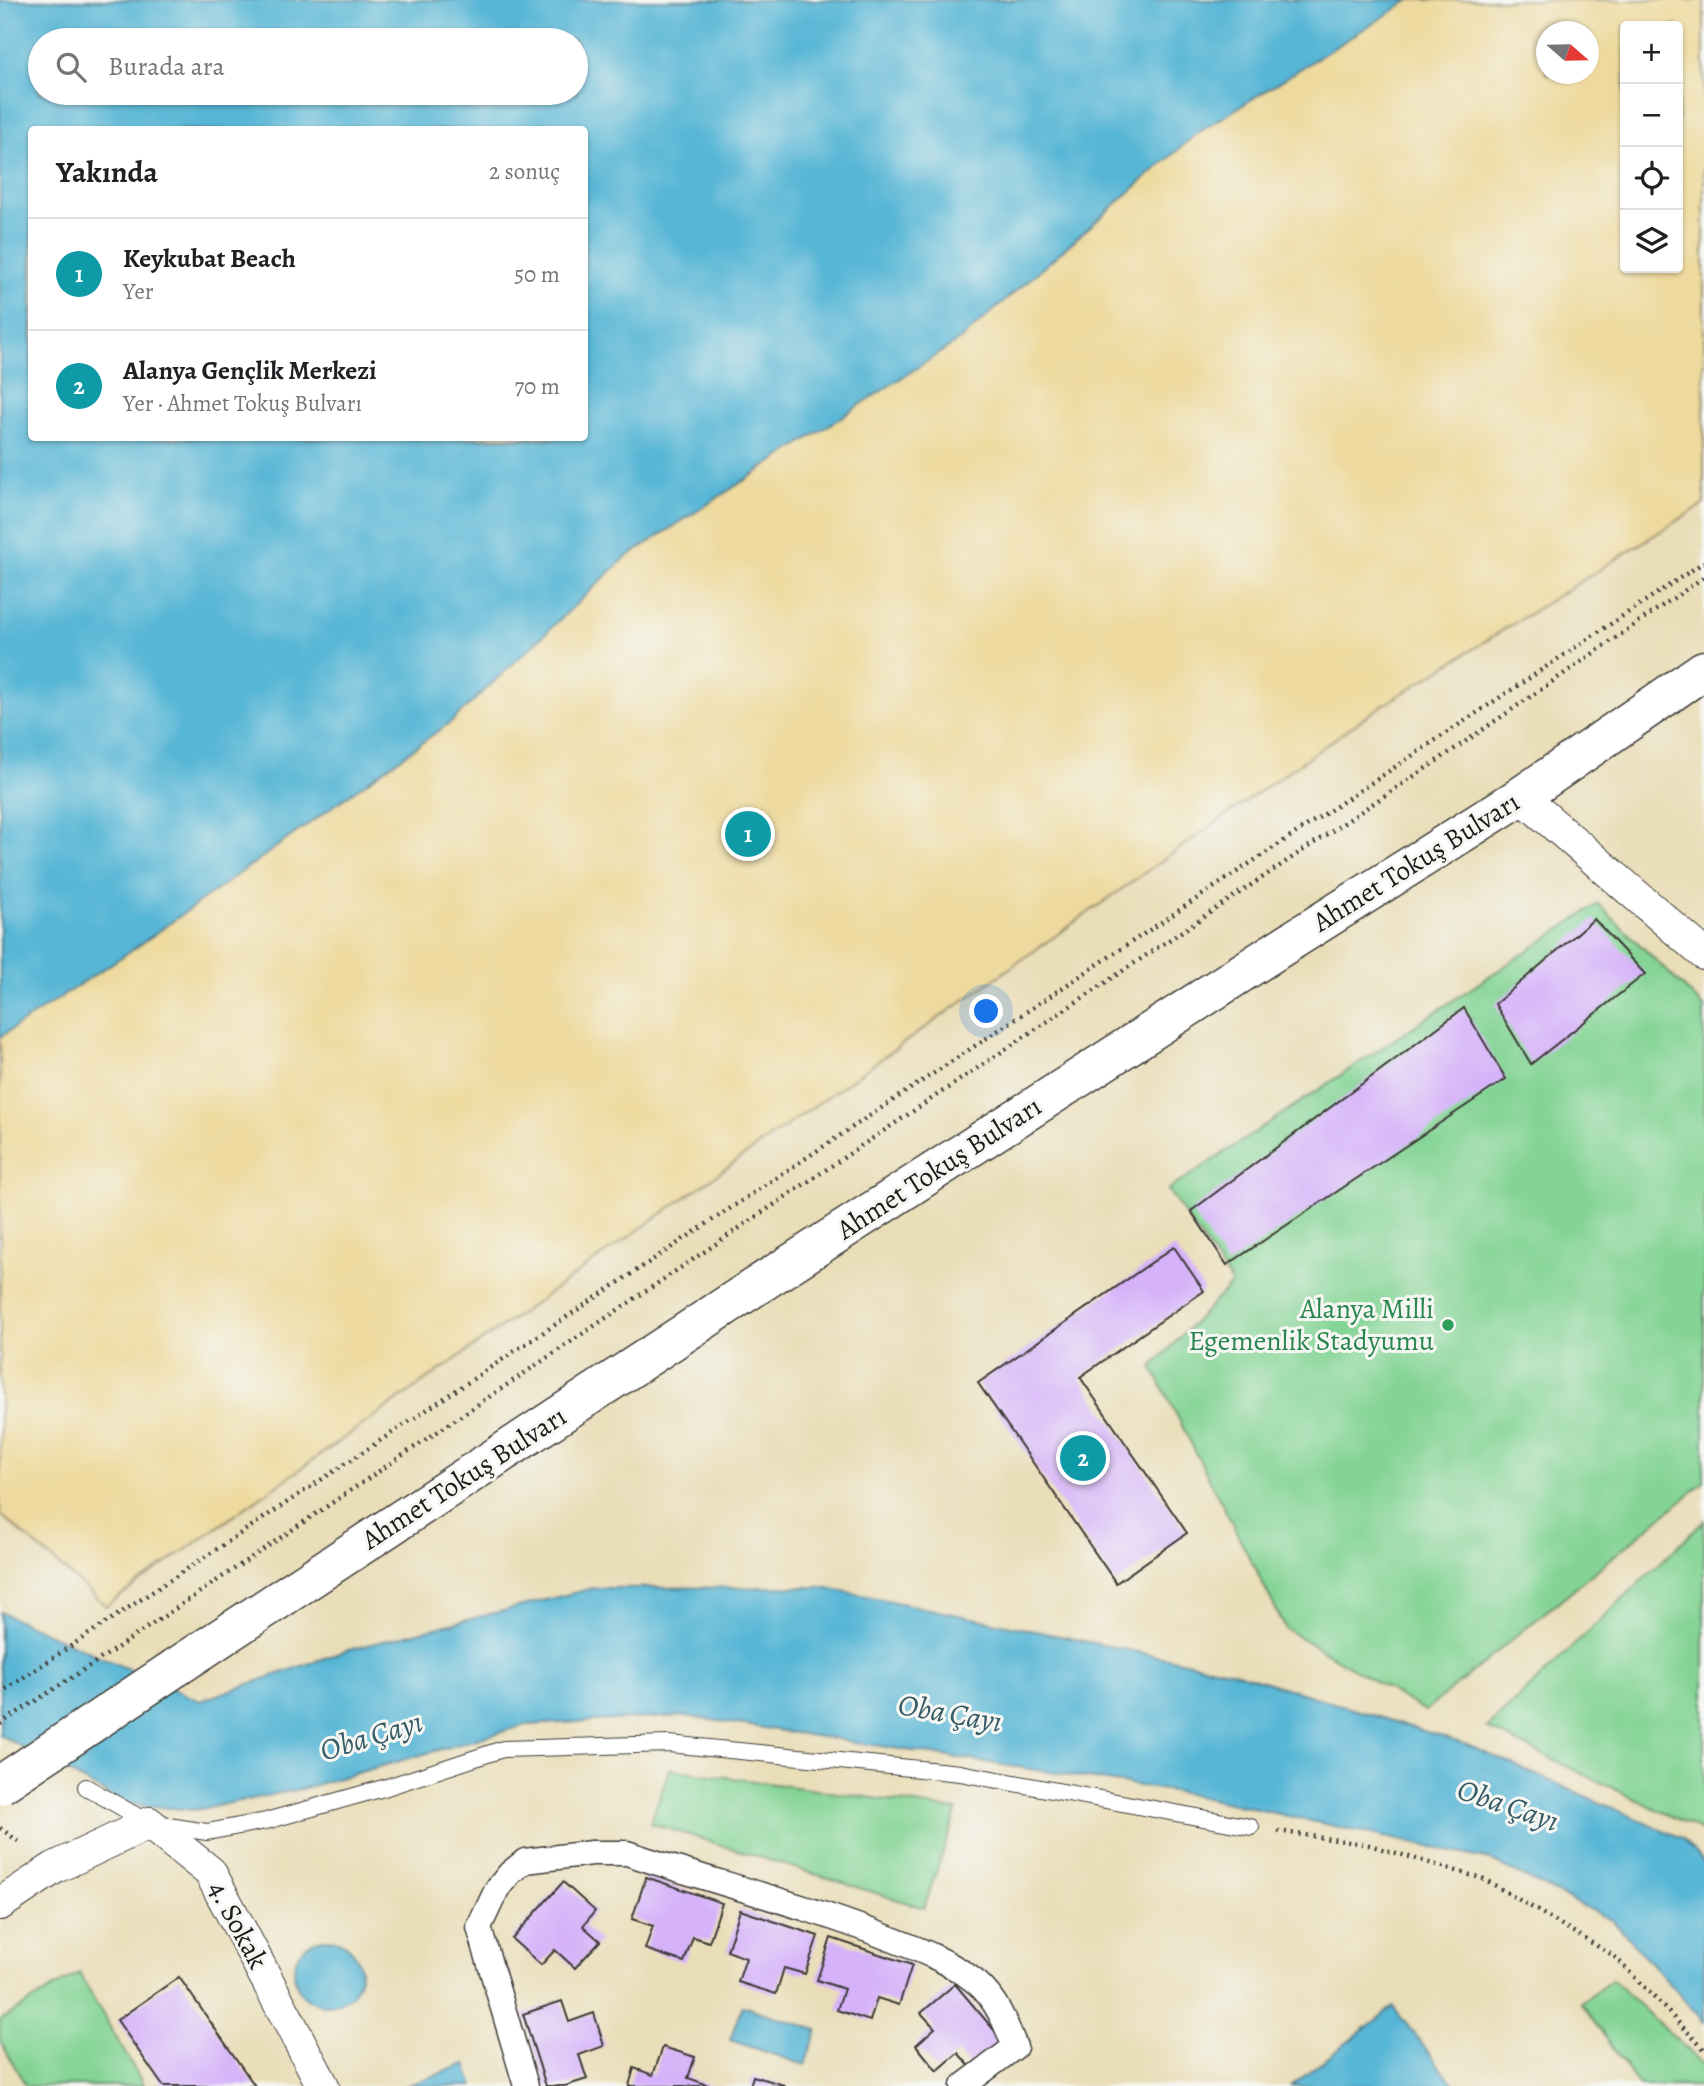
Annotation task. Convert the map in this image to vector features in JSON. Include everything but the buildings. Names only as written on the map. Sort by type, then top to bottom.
[{"type":"main road","name":"Ahmet Tokuş Bulvarı","points":[[0,1785],[764,1280],[1521,796],[1704,670]]},
{"type":"street","points":[[1521,796],[1704,954]]},
{"type":"street","points":[[0,1904],[54,1868],[149,1823]]},
{"type":"street","name":"4. Sokak","points":[[149,1823],[210,1872],[323,2086]]},
{"type":"street","points":[[526,2086],[479,1927],[498,1889],[525,1861],[609,1852],[627,1853],[850,1923],[930,1954],[961,1972],[979,1984],[993,2002],[1015,2046],[963,2086]]},
{"type":"lane","points":[[86,1787],[149,1823],[207,1832],[266,1821],[387,1787],[503,1749],[669,1744],[960,1773],[1251,1827]]},
{"type":"path","points":[[0,1693],[1704,562]]},
{"type":"path","points":[[0,1724],[1459,746],[1704,577]]},
{"type":"path","points":[[1251,1827],[1368,1845],[1484,1879],[1614,1956],[1704,2049]]},
{"type":"green space","name":"Alanya Milli Egemenlik Stadyumu","points":[[1598,904],[1704,1007],[1704,1482],[1425,1711],[1286,1629],[1152,1367],[1232,1283],[1168,1190]]},
{"type":"green space","points":[[1704,1521],[1704,1832],[1487,1728]]},
{"type":"green space","points":[[670,1769],[957,1810],[924,1908],[650,1823]]},
{"type":"green space","points":[[79,1973],[144,2086],[26,2086],[0,2041],[0,2020]]},
{"type":"green space","points":[[1612,1980],[1704,2065],[1704,2086],[1639,2086],[1581,2002]]},
{"type":"sand","points":[[1410,0],[1704,0],[1704,504],[1374,711],[106,1606],[0,1514],[0,1037],[138,946],[452,721],[625,558],[961,339],[1196,134]]},
{"type":"water","points":[[0,0],[1410,0],[1196,134],[961,339],[625,558],[452,721],[138,946],[0,1037]]},
{"type":"water","name":"Oba Çayı","points":[[823,1587],[1234,1672],[1465,1744],[1682,1838],[1704,1863],[1704,2022],[1613,1921],[1490,1860],[1178,1792],[685,1716],[526,1725],[301,1789],[195,1810],[125,1804],[0,1735],[0,1612],[200,1701],[348,1650],[593,1588]]},
{"type":"water","points":[[333,1939],[351,1948],[358,1959],[358,1985],[351,1996],[340,2003],[321,2005],[303,1996],[296,1985],[294,1966],[303,1948],[314,1941]]},
{"type":"water","points":[[742,2006],[817,2030],[805,2065],[730,2040]]},
{"type":"water","points":[[1393,2007],[1455,2086],[1291,2086]]},
{"type":"water","points":[[466,2064],[474,2086],[406,2086]]},
{"type":"place","name":"Keykubat Beach","points":[[748,834]]},
{"type":"place","name":"Alanya Milli Egemenlik Stadyumu","points":[[1448,1325]]},
{"type":"place","name":"Alanya Gençlik Merkezi","points":[[1083,1458]]}]
